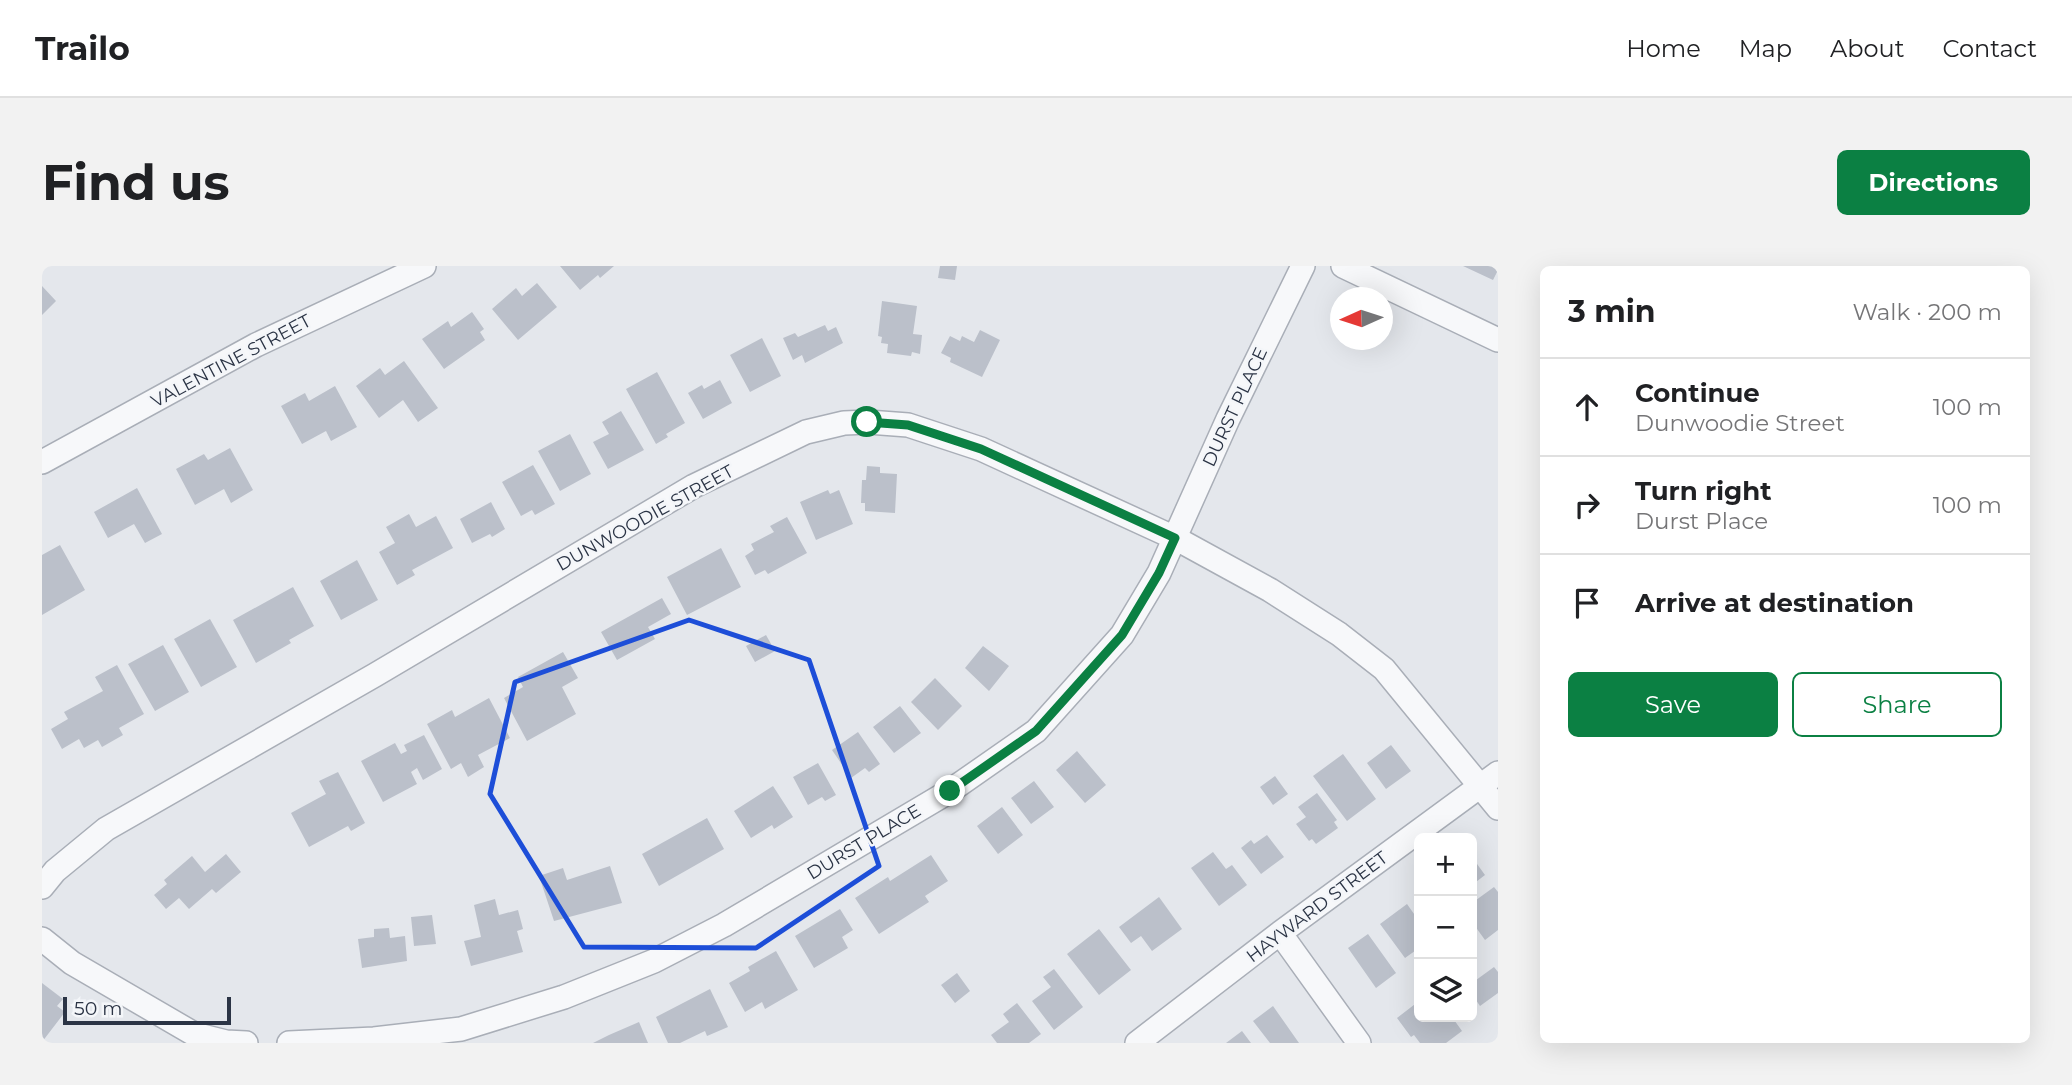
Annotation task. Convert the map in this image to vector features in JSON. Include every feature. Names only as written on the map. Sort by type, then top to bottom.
[{"type":"street","name":"VALENTINE STREET","points":[[42,463],[256,345],[424,266]]},
{"type":"street","name":"DURST PLACE","points":[[289,1043],[374,1039],[461,1029],[564,997],[654,961],[724,925],[950,791],[1036,731],[1122,635],[1159,573],[1234,408],[1303,266]]},
{"type":"street","points":[[1343,266],[1498,340]]},
{"type":"street","name":"DUNWOODIE STREET","points":[[42,887],[55,871],[106,829],[376,675],[694,486],[806,432],[844,423],[908,425],[981,449],[1175,538],[1270,590],[1339,634],[1384,669],[1489,779],[1498,808]]},
{"type":"street","name":"HAYWARD STREET","points":[[1137,1043],[1280,933],[1489,779]]},
{"type":"street","points":[[1280,933],[1359,1043]]},
{"type":"street","points":[[42,939],[72,964],[194,1034],[226,1042],[246,1043]]},
{"type":"highlighted area","points":[[689,620],[809,660],[879,866],[756,948],[584,947],[490,794],[515,682]]},
{"type":"building","points":[[560,266],[614,266],[580,290]]},
{"type":"building","points":[[940,266],[957,266],[955,280],[938,278]]},
{"type":"building","points":[[1463,266],[1498,266],[1498,270],[1493,280]]},
{"type":"building","points":[[537,283],[557,307],[518,340],[492,309],[516,288],[522,296]]},
{"type":"building","points":[[42,286],[56,301],[42,315]]},
{"type":"building","points":[[882,301],[917,306],[913,334],[922,335],[920,354],[912,352],[911,356],[887,353],[888,344],[881,343],[882,337],[878,336]]},
{"type":"building","points":[[472,312],[484,329],[480,332],[485,340],[444,369],[422,339],[448,321],[451,327]]},
{"type":"building","points":[[825,325],[828,331],[836,327],[843,343],[805,363],[802,355],[793,360],[783,338],[795,333],[798,337]]},
{"type":"building","points":[[980,330],[1000,340],[982,377],[950,362],[951,358],[941,353],[950,336],[960,341],[962,336],[974,342]]},
{"type":"building","points":[[762,338],[781,376],[750,392],[730,355]]},
{"type":"building","points":[[404,361],[438,408],[418,422],[403,400],[379,418],[356,386],[380,368],[385,375]]},
{"type":"building","points":[[657,372],[685,423],[666,434],[668,437],[656,444],[626,389]]},
{"type":"building","points":[[720,380],[732,403],[703,419],[688,393],[702,385],[704,389]]},
{"type":"building","points":[[335,386],[357,427],[331,441],[326,431],[302,444],[281,406],[305,393],[309,401]]},
{"type":"building","points":[[621,411],[644,450],[608,469],[593,442],[609,434],[602,422]]},
{"type":"building","points":[[570,434],[591,474],[560,491],[538,451]]},
{"type":"building","points":[[230,448],[253,490],[231,503],[224,489],[195,505],[176,469],[204,454],[208,460]]},
{"type":"building","points":[[533,465],[555,504],[535,515],[532,510],[521,516],[502,482]]},
{"type":"building","points":[[867,466],[880,467],[880,473],[897,474],[895,513],[865,511],[865,503],[861,503],[862,480],[866,480]]},
{"type":"building","points":[[137,488],[162,534],[145,543],[134,524],[108,538],[94,512]]},
{"type":"building","points":[[828,490],[830,494],[839,490],[853,524],[816,540],[800,502]]},
{"type":"building","points":[[491,502],[505,529],[492,537],[490,534],[472,543],[460,519]]},
{"type":"building","points":[[409,514],[416,527],[436,516],[453,548],[412,570],[415,575],[397,585],[379,552],[395,543],[386,527]]},
{"type":"building","points":[[787,517],[807,553],[768,574],[765,570],[755,575],[745,556],[754,550],[751,544],[774,532],[770,526]]},
{"type":"building","points":[[60,545],[85,590],[42,615],[42,555]]},
{"type":"building","points":[[721,548],[741,587],[687,615],[667,577]]},
{"type":"building","points":[[357,560],[378,600],[341,620],[320,581]]},
{"type":"building","points":[[293,587],[314,626],[256,663],[233,620]]},
{"type":"building","points":[[662,598],[671,614],[648,627],[655,639],[617,660],[601,632]]},
{"type":"building","points":[[210,619],[237,667],[201,687],[174,639]]},
{"type":"building","points":[[766,635],[775,651],[755,662],[746,646]]},
{"type":"building","points":[[163,645],[189,692],[155,711],[128,664]]},
{"type":"building","points":[[983,646],[1009,666],[989,691],[965,668]]},
{"type":"building","points":[[563,652],[578,678],[562,687],[576,714],[527,741],[504,698],[523,687],[518,677]]},
{"type":"building","points":[[117,665],[144,714],[119,728],[123,735],[102,747],[98,740],[84,748],[79,739],[62,749],[51,729],[68,719],[64,712],[103,691],[95,677]]},
{"type":"building","points":[[935,678],[962,706],[938,730],[911,702]]},
{"type":"building","points":[[489,698],[510,738],[478,755],[484,767],[468,777],[461,763],[451,769],[427,724],[452,710],[455,717]]},
{"type":"building","points":[[900,706],[921,733],[894,753],[873,727]]},
{"type":"building","points":[[858,732],[880,764],[869,772],[865,768],[851,778],[832,750]]},
{"type":"building","points":[[424,735],[442,769],[423,780],[417,768],[411,772],[417,784],[383,802],[361,761],[395,743],[401,754],[407,751],[404,745]]},
{"type":"building","points":[[1391,745],[1411,771],[1386,789],[1367,763]]},
{"type":"building","points":[[1077,751],[1106,785],[1085,803],[1056,770]]},
{"type":"building","points":[[1343,754],[1376,799],[1347,821],[1313,776]]},
{"type":"building","points":[[818,763],[836,795],[825,801],[822,797],[808,805],[793,777]]},
{"type":"building","points":[[338,772],[365,823],[351,831],[348,826],[309,847],[291,813],[326,794],[319,781]]},
{"type":"building","points":[[1275,776],[1288,794],[1273,805],[1260,787]]},
{"type":"building","points":[[1034,781],[1054,807],[1031,824],[1011,798]]},
{"type":"building","points":[[773,786],[793,817],[774,829],[772,825],[751,838],[734,811]]},
{"type":"building","points":[[1317,793],[1337,820],[1334,822],[1338,828],[1316,844],[1312,839],[1309,841],[1296,824],[1306,817],[1298,807]]},
{"type":"building","points":[[1002,807],[1023,835],[998,854],[977,826]]},
{"type":"building","points":[[707,818],[724,849],[659,886],[642,854]]},
{"type":"building","points":[[1267,835],[1284,857],[1261,874],[1241,848],[1251,840],[1254,844]]},
{"type":"building","points":[[1213,852],[1226,869],[1232,865],[1247,885],[1219,906],[1191,868]]},
{"type":"building","points":[[226,854],[241,872],[216,893],[212,889],[189,909],[179,898],[166,909],[154,895],[167,884],[164,880],[192,856],[205,872]]},
{"type":"building","points":[[931,855],[948,881],[925,896],[929,902],[879,934],[855,898],[888,877],[890,881]]},
{"type":"building","points":[[1477,864],[1485,875],[1477,881]]},
{"type":"building","points":[[610,866],[622,903],[554,921],[539,876],[563,868],[567,880]]},
{"type":"building","points":[[1494,887],[1498,892],[1498,930],[1485,940],[1477,929],[1477,899]]},
{"type":"building","points":[[1159,897],[1182,929],[1152,951],[1141,936],[1131,943],[1119,927]]},
{"type":"building","points":[[495,899],[499,915],[518,910],[523,929],[517,931],[523,952],[471,966],[464,941],[481,937],[474,905]]},
{"type":"building","points":[[1407,904],[1414,914],[1414,952],[1405,958],[1380,924]]},
{"type":"building","points":[[840,909],[853,930],[842,937],[848,948],[814,968],[795,936]]},
{"type":"building","points":[[432,915],[436,944],[414,946],[411,917]]},
{"type":"building","points":[[389,928],[390,938],[405,936],[407,961],[362,968],[358,939],[374,937],[374,929]]},
{"type":"building","points":[[1099,929],[1131,970],[1099,995],[1067,954]]},
{"type":"building","points":[[1368,934],[1396,973],[1376,988],[1348,948]]},
{"type":"building","points":[[776,951],[798,990],[765,1009],[762,1002],[745,1012],[729,983],[750,971],[748,967]]},
{"type":"building","points":[[1494,967],[1498,972],[1498,993],[1480,1006],[1477,1002],[1477,979]]},
{"type":"building","points":[[1054,969],[1083,1007],[1054,1030],[1032,1001],[1051,987],[1043,977]]},
{"type":"building","points":[[957,973],[970,991],[955,1003],[941,985]]},
{"type":"building","points":[[42,983],[63,999],[57,1006],[65,1012],[42,1042]]},
{"type":"building","points":[[710,989],[728,1027],[707,1036],[705,1031],[680,1043],[668,1043],[656,1017]]},
{"type":"building","points":[[1017,1003],[1041,1034],[1029,1043],[997,1043],[991,1035],[1009,1022],[1003,1014]]},
{"type":"building","points":[[1414,1005],[1414,1022],[1456,1022],[1462,1031],[1446,1043],[1420,1043],[1414,1035],[1411,1037],[1397,1018]]},
{"type":"building","points":[[1273,1006],[1299,1043],[1270,1043],[1253,1021]]},
{"type":"building","points":[[639,1022],[648,1043],[593,1043],[609,1035]]},
{"type":"building","points":[[1242,1031],[1251,1043],[1226,1043]]},
{"type":"route","points":[[867,422],[908,425],[981,449],[1175,538],[1159,573],[1122,635],[1036,731],[950,791]]}]
